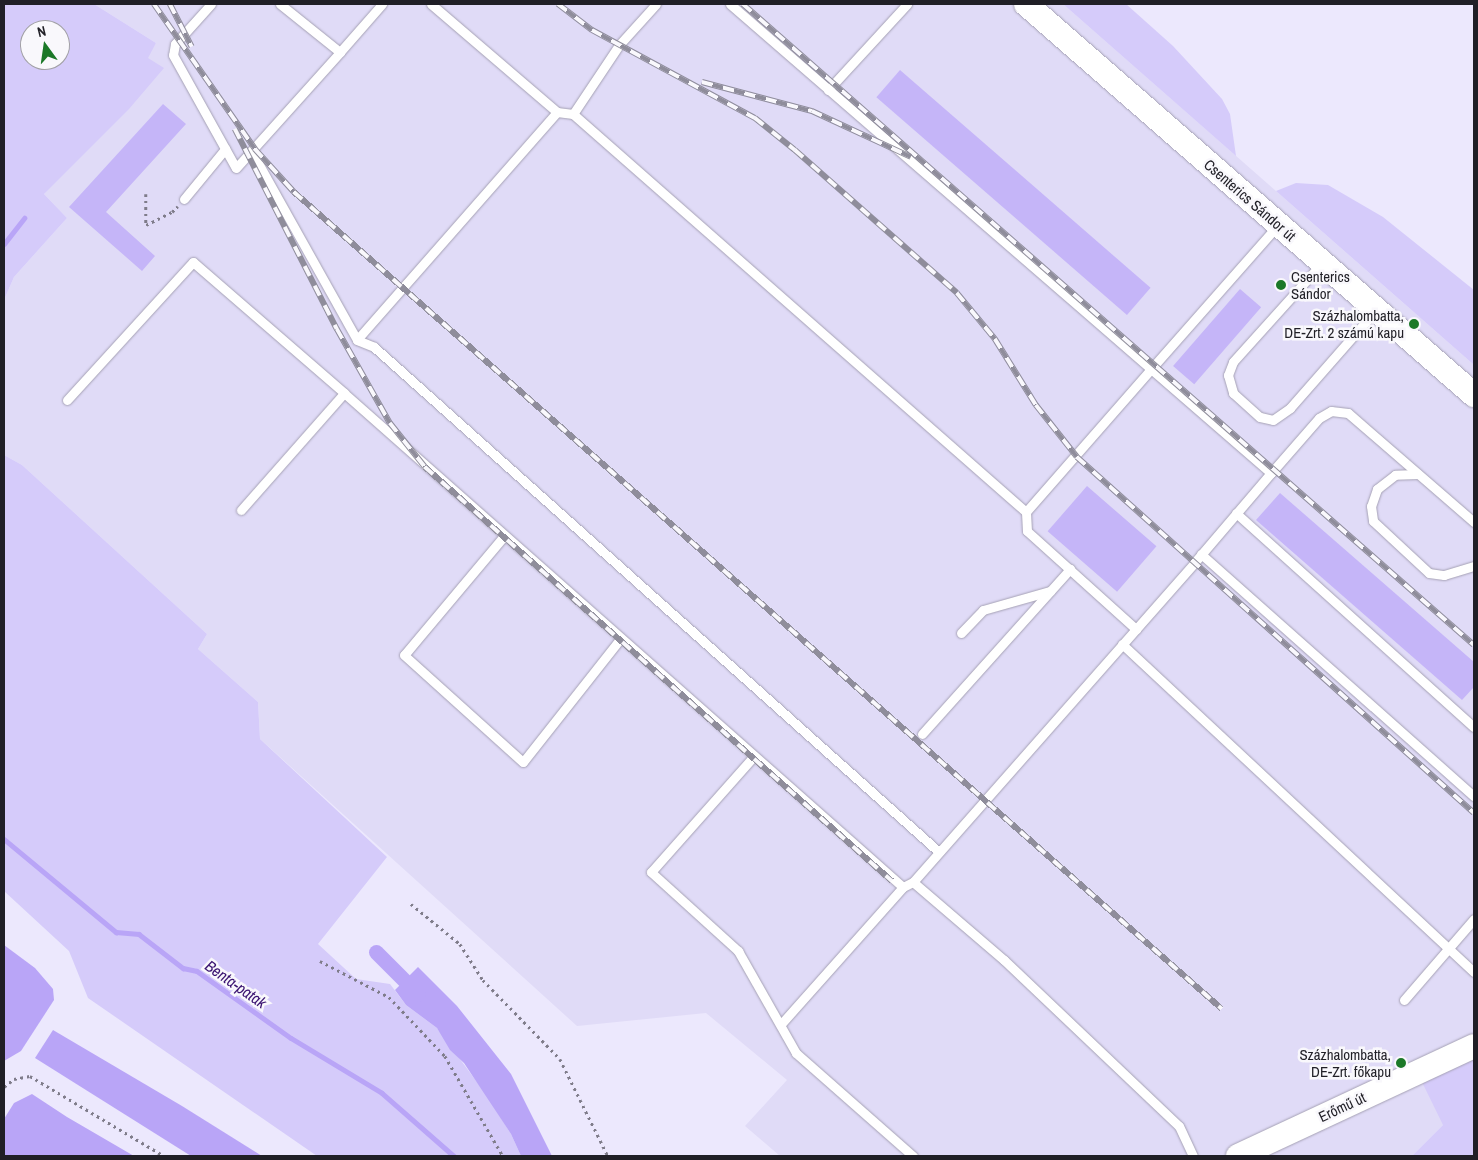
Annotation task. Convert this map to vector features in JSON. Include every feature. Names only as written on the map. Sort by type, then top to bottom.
[{"type":"street","name":"Csenterics Sándor út","points":[[1026,4],[1474,396]]},
{"type":"street","name":"Erőmű út","points":[[1238,1156],[1474,1046]]},
{"type":"lane","points":[[211,4],[174,44],[173,55],[236,168],[382,4]]},
{"type":"lane","points":[[280,4],[340,52]]},
{"type":"lane","points":[[431,4],[557,112],[572,114],[1026,512]]},
{"type":"lane","points":[[572,114],[619,46],[656,4]]},
{"type":"lane","points":[[730,4],[1271,473]]},
{"type":"lane","points":[[828,90],[907,4]]},
{"type":"lane","points":[[357,340],[557,112]]},
{"type":"lane","points":[[184,199],[225,149]]},
{"type":"lane","points":[[252,152],[357,340],[374,347],[939,852]]},
{"type":"lane","points":[[1136,628],[1027,531],[1026,512],[1278,225]]},
{"type":"lane","points":[[67,400],[193,262],[344,393],[902,887]]},
{"type":"lane","points":[[1322,263],[1232,362],[1228,375],[1233,393],[1260,417],[1273,420],[1290,408],[1376,310]]},
{"type":"lane","points":[[241,510],[344,393]]},
{"type":"lane","points":[[781,1024],[902,887],[913,882],[1202,554],[1319,418],[1331,410],[1348,413],[1474,522]]},
{"type":"lane","points":[[1418,474],[1395,475],[1377,489],[1371,506],[1373,521],[1429,573],[1444,575],[1474,566]]},
{"type":"lane","points":[[1236,514],[1474,727]]},
{"type":"lane","points":[[504,536],[404,655],[523,762],[620,639]]},
{"type":"lane","points":[[1202,554],[1474,796]]},
{"type":"lane","points":[[922,734],[1070,569]]},
{"type":"lane","points":[[961,633],[983,610],[1051,590]]},
{"type":"lane","points":[[1122,644],[1474,972]]},
{"type":"lane","points":[[754,756],[651,872],[738,951],[781,1024],[796,1054],[913,1156]]},
{"type":"lane","points":[[913,882],[1004,960],[1179,1126],[1193,1156]]},
{"type":"lane","points":[[1404,1000],[1474,919]]},
{"type":"path","points":[[146,194],[146,225],[172,212],[184,199]]},
{"type":"path","points":[[411,904],[460,944],[483,980],[560,1059],[608,1156]]},
{"type":"path","points":[[320,961],[389,996],[444,1056],[503,1156]]},
{"type":"path","points":[[4,1087],[14,1079],[30,1076],[164,1156]]},
{"type":"shaded area","points":[[4,4],[94,4],[156,43],[148,58],[164,68],[129,109],[44,194],[67,218],[14,277],[4,300]]},
{"type":"shaded area","points":[[94,4],[1063,4],[1474,365],[1474,1058],[1443,1125],[1412,1156],[780,1156],[745,1126],[787,1080],[706,1013],[577,1026],[260,739],[258,702],[198,649],[207,634],[22,465],[4,455],[4,300],[14,277],[67,218],[44,194],[156,43]]},
{"type":"shaded area","points":[[1063,4],[1126,4],[1173,46],[1222,99],[1230,114],[1236,156]]},
{"type":"shaded area","points":[[1296,183],[1328,185],[1383,217],[1474,290],[1474,365],[1276,191]]},
{"type":"shaded area","points":[[4,455],[22,465],[207,634],[198,649],[258,702],[260,739],[387,857],[318,944],[356,979],[390,984],[406,1005],[437,1028],[485,1093],[511,1134],[521,1156],[317,1156],[88,998],[69,951],[4,891]]},
{"type":"shaded area","points":[[4,945],[35,968],[53,989],[54,1000],[21,1051],[4,1061]]},
{"type":"shaded area","points":[[418,967],[457,1006],[511,1074],[552,1156],[521,1156],[511,1134],[464,1063],[450,1050],[437,1028],[406,1005],[395,990]]},
{"type":"shaded area","points":[[53,1030],[182,1106],[262,1156],[191,1156],[35,1058]]},
{"type":"shaded area","points":[[1474,1058],[1474,1156],[1412,1156],[1443,1125],[1421,1080]]},
{"type":"shaded area","points":[[32,1094],[134,1156],[4,1156],[4,1119],[14,1103]]},
{"type":"building","points":[[900,70],[1151,288],[1127,315],[876,97]]},
{"type":"building","points":[[163,104],[186,124],[106,212],[155,256],[142,271],[69,207]]},
{"type":"building","points":[[1240,289],[1261,307],[1194,384],[1173,366]]},
{"type":"building","points":[[1087,486],[1156,546],[1117,592],[1048,531]]},
{"type":"building","points":[[1280,493],[1474,662],[1474,687],[1462,700],[1256,520]]},
{"type":"waterway","points":[[4,244],[24,218]]},
{"type":"waterway","name":"Benta-patak","points":[[4,839],[116,932],[139,934],[183,968],[197,971],[291,1038],[382,1093],[454,1156]]},
{"type":"waterway","points":[[376,952],[418,994]]},
{"type":"railway","points":[[154,4],[255,149],[294,192],[1222,1009]]},
{"type":"railway","points":[[170,4],[192,47]]},
{"type":"railway","points":[[558,4],[592,30],[755,118],[795,150],[957,293],[995,339],[1036,405],[1077,457],[1474,813]]},
{"type":"railway","points":[[743,4],[1474,645]]},
{"type":"railway","points":[[702,82],[812,111],[911,157]]},
{"type":"railway","points":[[235,129],[337,329],[390,423],[425,467],[892,881]]},
{"type":"place","name":"Csenterics Sándor","points":[[1281,285]]},
{"type":"place","name":"Százhalombatta, DE-Zrt. 2 számú kapu","points":[[1414,324]]},
{"type":"place","name":"Százhalombatta, DE-Zrt. főkapu","points":[[1401,1063]]}]
